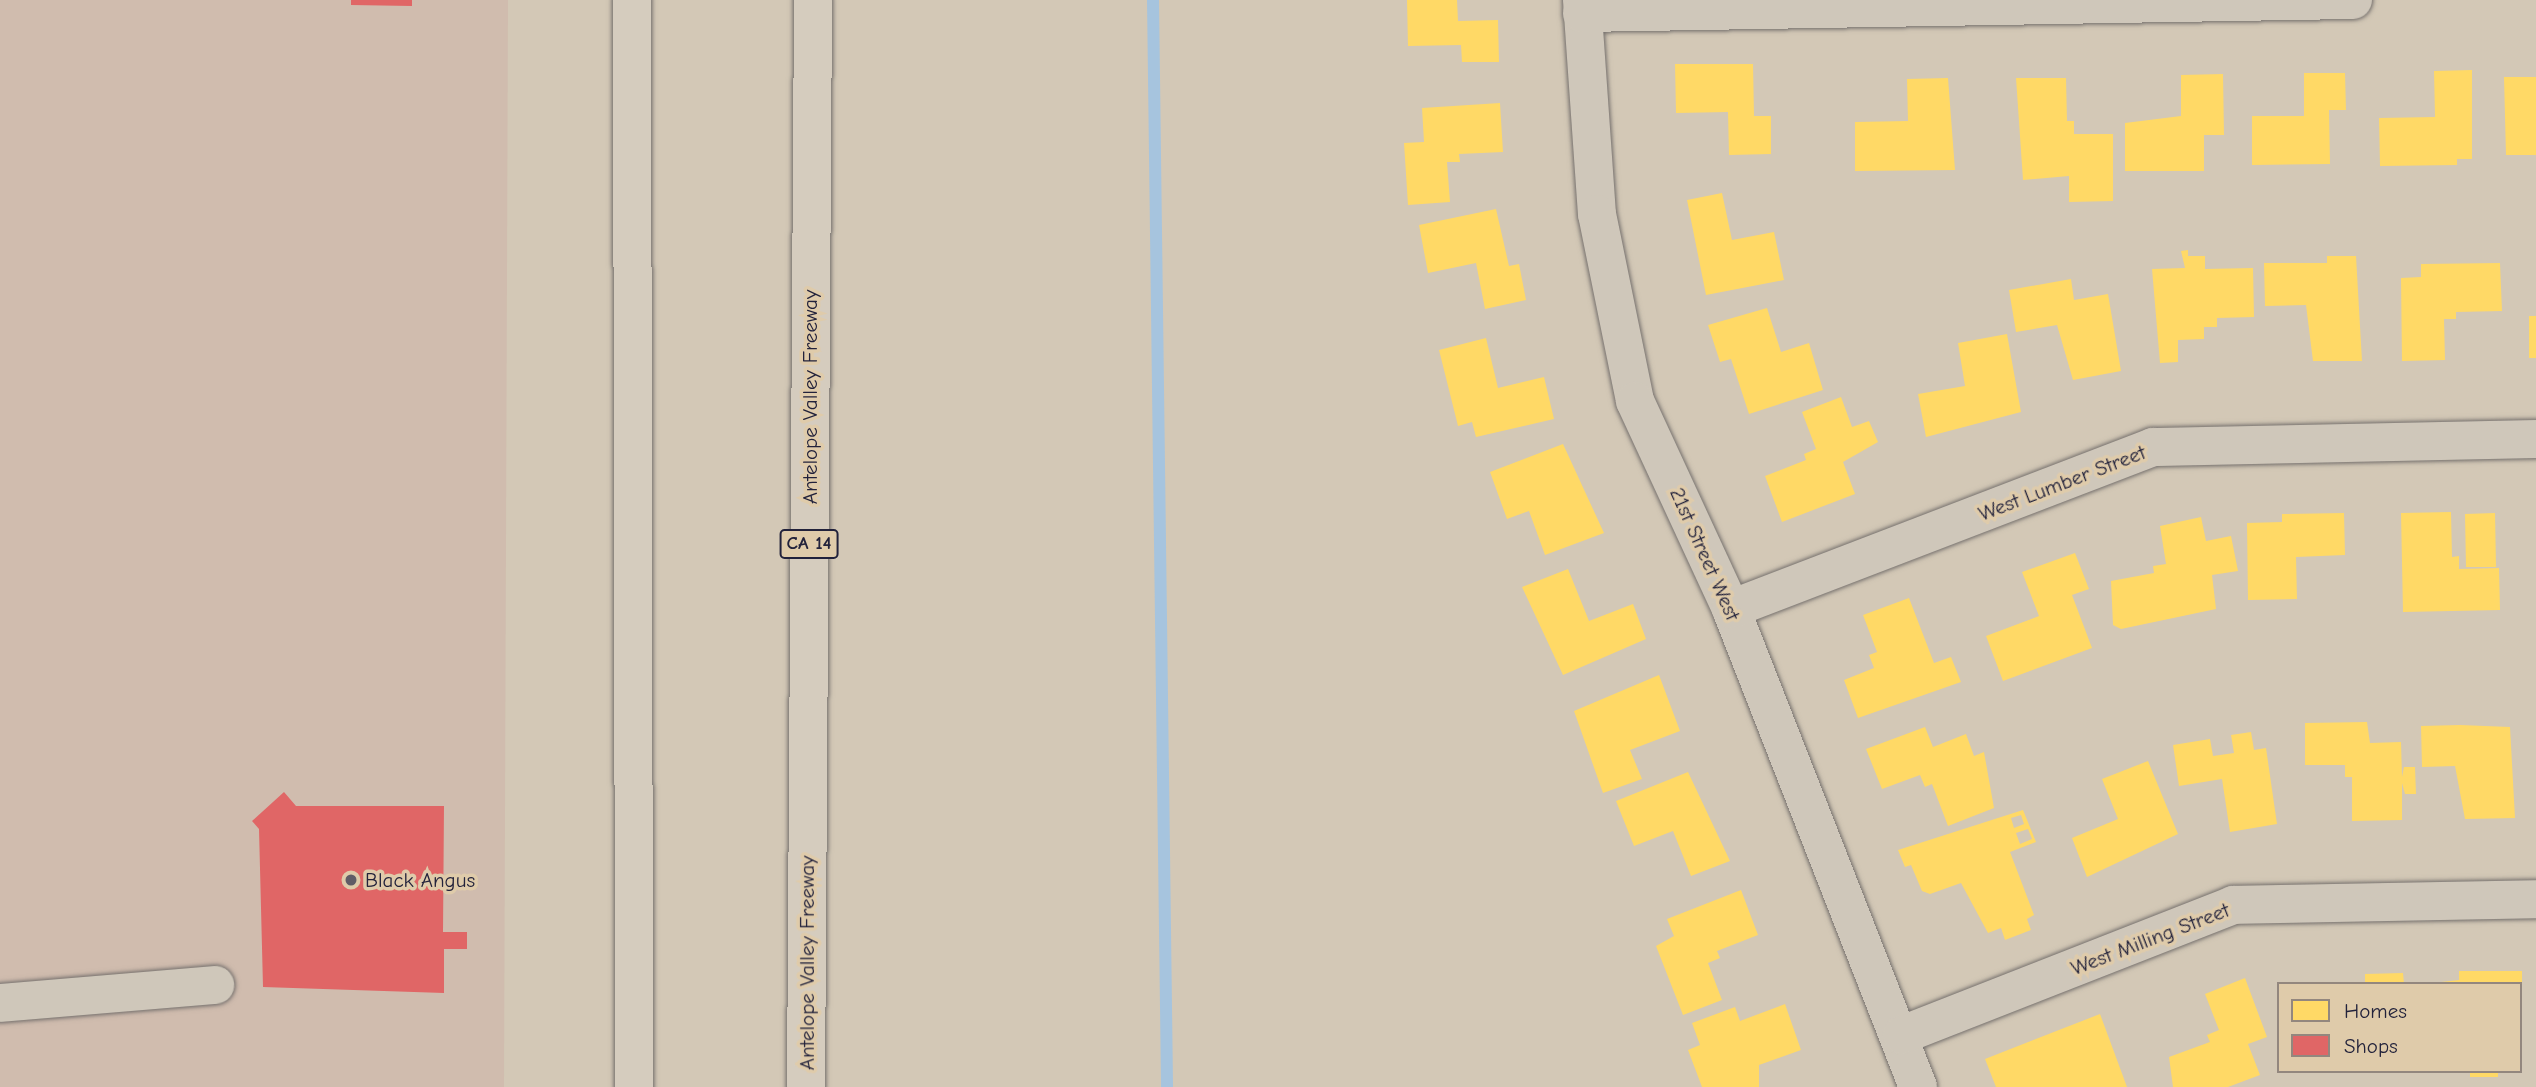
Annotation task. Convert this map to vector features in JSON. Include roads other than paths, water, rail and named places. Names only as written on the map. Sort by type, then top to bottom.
[{"type":"highway","points":[[632,0],[634,1087]]},
{"type":"highway","name":"Antelope Valley Freeway","points":[[806,1087],[813,0]]},
{"type":"street","points":[[1582,6],[2353,0]]},
{"type":"street","name":"21st Street West","points":[[1582,6],[1597,214],[1635,401],[1731,609],[1902,1035],[1918,1087]]},
{"type":"street","name":"West Lumber Street","points":[[1731,609],[2153,447],[2536,439]]},
{"type":"street","name":"West Milling Street","points":[[1902,1035],[2233,905],[2536,899]]},
{"type":"street","points":[[0,1003],[215,985]]},
{"type":"waterway","points":[[1153,0],[1167,1087]]},
{"type":"place","name":"Black Angus","points":[[351,880]]}]
